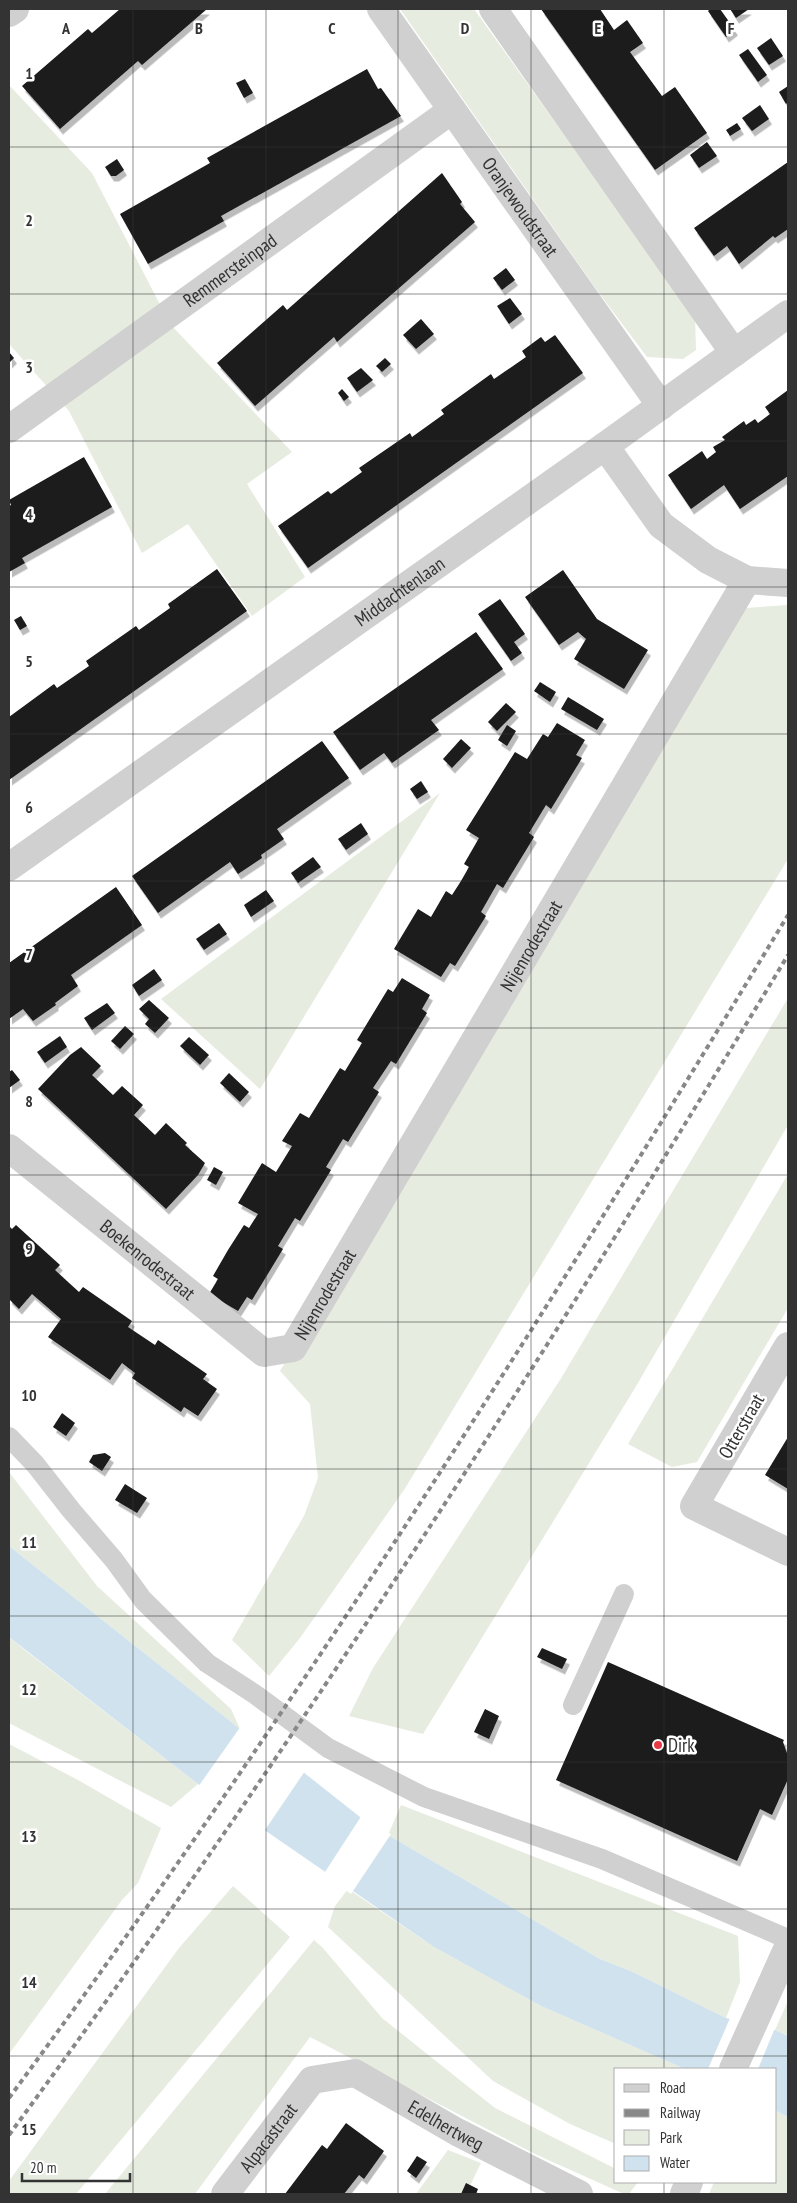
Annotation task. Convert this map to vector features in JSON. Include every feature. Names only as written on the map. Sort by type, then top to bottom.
[{"type":"street","points":[[9,14],[16,9]]},
{"type":"street","name":"Oranjewoudstraat","points":[[381,9],[661,406]]},
{"type":"street","points":[[493,9],[734,353]]},
{"type":"street","name":"Remmersteinpad","points":[[9,429],[452,110]]},
{"type":"street","name":"Middachtenlaan","points":[[9,866],[605,446],[788,314]]},
{"type":"street","points":[[605,446],[661,525],[708,560],[747,580],[788,583]]},
{"type":"street","name":"Nijenrodestraat","points":[[293,1348],[747,580]]},
{"type":"street","name":"Boekenrodestraat","points":[[9,1148],[264,1353],[293,1348]]},
{"type":"street","name":"Otterstraat","points":[[788,1346],[694,1506],[788,1552]]},
{"type":"street","points":[[733,2068],[788,1947]]},
{"type":"street","name":"Edelhertweg","points":[[312,2080],[355,2073],[457,2132],[579,2194]]},
{"type":"street","name":"Alpacastraat","points":[[225,2194],[312,2080]]},
{"type":"lane","points":[[9,1437],[35,1464],[114,1560],[143,1600],[207,1663],[256,1695],[328,1748],[424,1797],[602,1859],[788,1939]]},
{"type":"lane","points":[[573,1706],[624,1594]]},
{"type":"green space","points":[[400,9],[474,9],[663,273],[695,314],[696,350],[683,359],[647,357],[596,289]]},
{"type":"green space","points":[[9,85],[92,173],[170,324],[292,452],[247,484],[305,577],[252,616],[188,524],[142,553],[69,411],[9,344]]},
{"type":"green space","points":[[788,605],[788,859],[404,1490],[300,1638],[269,1676],[232,1640],[304,1516],[318,1478],[310,1404],[280,1371],[745,608]]},
{"type":"green space","points":[[440,793],[260,1089],[161,999]]},
{"type":"green space","points":[[788,998],[788,1125],[635,1388],[423,1734],[349,1716],[373,1668],[560,1380]]},
{"type":"green space","points":[[788,1174],[788,1308],[697,1462],[672,1467],[628,1444]]},
{"type":"green space","points":[[9,1472],[97,1586],[231,1709],[240,1729],[9,1546]]},
{"type":"green space","points":[[9,1637],[198,1784],[171,1807],[9,1723]]},
{"type":"green space","points":[[9,1744],[78,1780],[161,1828],[138,1883],[122,1900],[9,2054]]},
{"type":"green space","points":[[401,1805],[738,1936],[740,1982],[726,2018],[633,1972],[600,1959],[388,1835]]},
{"type":"green space","points":[[233,1886],[290,1937],[76,2194],[9,2194],[9,2181],[179,1948]]},
{"type":"green space","points":[[348,1889],[434,1947],[541,2006],[683,2068],[614,2068],[614,2143],[570,2124],[493,2081],[328,1927],[335,1906]]},
{"type":"green space","points":[[314,1940],[323,1948],[382,2018],[495,2108],[614,2168],[614,2183],[637,2183],[629,2194],[624,2194],[535,2154],[310,2037],[195,2194],[105,2194]]},
{"type":"green space","points":[[788,2001],[788,2036],[775,2030]]},
{"type":"green space","points":[[777,2112],[788,2117],[788,2194],[709,2194],[714,2183],[777,2183]]},
{"type":"green space","points":[[448,2150],[481,2163],[466,2194],[416,2194]]},
{"type":"water","points":[[9,1546],[240,1729],[293,1764],[360,1817],[388,1835],[600,1959],[633,1972],[726,2018],[775,2030],[788,2036],[788,2117],[777,2112],[777,2068],[683,2068],[541,2006],[434,1947],[198,1784],[9,1637]]},
{"type":"pier","points":[[241,1726],[305,1771],[263,1833],[198,1787]]},
{"type":"pier","points":[[362,1815],[391,1834],[351,1894],[323,1875]]},
{"type":"pier","points":[[731,2016],[775,2028],[758,2068],[708,2068]]},
{"type":"building","points":[[120,9],[207,9],[142,65],[138,61],[60,129],[22,86],[88,29],[92,33]]},
{"type":"building","points":[[541,9],[600,9],[614,30],[627,20],[643,43],[630,52],[662,96],[675,87],[707,133],[655,170]]},
{"type":"building","points":[[710,9],[720,9],[735,30],[726,37],[708,11]]},
{"type":"building","points":[[730,9],[749,9],[736,18]]},
{"type":"building","points":[[771,38],[783,56],[769,65],[757,48]]},
{"type":"building","points":[[748,49],[767,75],[758,82],[739,55]]},
{"type":"building","points":[[367,69],[378,89],[381,88],[401,116],[221,216],[224,221],[148,264],[120,214],[210,163],[207,158]]},
{"type":"building","points":[[245,79],[253,93],[244,98],[236,83]]},
{"type":"building","points":[[788,86],[788,102],[786,104],[779,92]]},
{"type":"building","points":[[760,105],[769,119],[752,131],[742,118]]},
{"type":"building","points":[[737,123],[741,129],[730,136],[726,130]]},
{"type":"building","points":[[707,142],[717,156],[699,168],[690,155]]},
{"type":"building","points":[[117,159],[124,170],[116,176],[111,176],[105,167]]},
{"type":"building","points":[[788,162],[788,229],[775,238],[773,236],[739,264],[727,246],[714,256],[694,228]]},
{"type":"building","points":[[442,173],[462,202],[460,204],[475,222],[337,342],[334,337],[255,406],[217,363],[283,305],[287,310]]},
{"type":"building","points":[[506,268],[515,280],[502,290],[493,278]]},
{"type":"building","points":[[510,298],[522,314],[509,324],[497,306]]},
{"type":"building","points":[[421,319],[434,334],[416,349],[403,335]]},
{"type":"building","points":[[555,335],[583,373],[308,568],[278,526],[328,491],[331,494],[362,472],[359,468],[410,433],[412,437],[444,414],[441,410],[491,374],[494,379],[526,357],[522,351],[541,337],[545,342]]},
{"type":"building","points":[[9,352],[14,358],[9,363]]},
{"type":"building","points":[[385,358],[391,364],[382,372],[376,366]]},
{"type":"building","points":[[361,368],[373,380],[357,392],[347,378]]},
{"type":"building","points":[[342,389],[349,397],[344,401],[338,393]]},
{"type":"building","points":[[788,390],[788,476],[740,509],[724,485],[691,509],[668,475],[702,451],[707,459],[716,452],[713,447],[725,440],[722,437],[744,421],[746,425],[755,419],[758,423],[770,414],[765,407]]},
{"type":"building","points":[[84,457],[112,507],[22,558],[25,563],[9,572],[9,506],[11,505],[9,500]]},
{"type":"building","points":[[217,569],[247,611],[9,780],[9,717],[54,684],[57,688],[89,666],[86,661],[136,626],[139,630],[170,608],[168,604]]},
{"type":"building","points":[[563,570],[597,619],[648,650],[624,689],[574,659],[586,639],[578,632],[559,645],[525,597]]},
{"type":"building","points":[[500,599],[525,634],[514,642],[522,653],[511,661],[478,614]]},
{"type":"building","points":[[21,616],[27,626],[20,630],[14,620]]},
{"type":"building","points":[[476,632],[503,669],[431,720],[439,730],[392,763],[384,753],[360,770],[333,732]]},
{"type":"building","points":[[540,682],[556,692],[550,702],[534,691]]},
{"type":"building","points":[[568,697],[604,719],[597,730],[561,709]]},
{"type":"building","points":[[506,703],[516,712],[497,731],[488,722]]},
{"type":"building","points":[[557,723],[585,740],[576,755],[582,758],[551,809],[546,805],[529,833],[534,837],[503,888],[497,884],[481,912],[486,916],[455,966],[450,963],[441,977],[394,949],[418,909],[431,917],[446,891],[452,895],[461,881],[469,867],[464,864],[479,838],[466,830],[515,752],[527,759],[543,734],[548,737]]},
{"type":"building","points":[[507,725],[516,731],[507,746],[498,740]]},
{"type":"building","points":[[461,739],[471,748],[452,768],[443,759]]},
{"type":"building","points":[[322,741],[349,778],[277,829],[284,839],[261,855],[262,858],[238,874],[230,862],[158,913],[132,876]]},
{"type":"building","points":[[421,781],[428,792],[417,799],[410,789]]},
{"type":"building","points":[[361,823],[368,834],[346,850],[338,839]]},
{"type":"building","points":[[313,857],[321,867],[298,883],[291,873]]},
{"type":"building","points":[[116,887],[142,925],[71,975],[78,986],[55,1003],[56,1005],[33,1021],[23,1009],[9,1019],[9,963]]},
{"type":"building","points":[[266,890],[274,901],[251,917],[244,905]]},
{"type":"building","points":[[219,923],[227,934],[204,950],[196,939]]},
{"type":"building","points":[[154,969],[162,980],[139,996],[132,985]]},
{"type":"building","points":[[402,978],[430,995],[422,1009],[427,1013],[396,1064],[391,1061],[373,1088],[379,1092],[348,1142],[343,1139],[326,1167],[331,1170],[300,1221],[295,1218],[278,1246],[283,1249],[252,1300],[247,1297],[238,1311],[209,1294],[218,1279],[213,1276],[228,1250],[244,1225],[249,1228],[258,1214],[238,1203],[262,1163],[276,1172],[292,1146],[282,1141],[300,1113],[309,1118],[340,1068],[345,1071],[362,1043],[357,1040],[388,989],[393,992]]},
{"type":"building","points":[[149,1000],[169,1018],[155,1033],[145,1024],[149,1019],[139,1009]]},
{"type":"building","points":[[107,1003],[115,1013],[92,1030],[84,1018]]},
{"type":"building","points":[[125,1026],[134,1034],[120,1049],[111,1041]]},
{"type":"building","points":[[60,1036],[67,1047],[45,1063],[37,1052]]},
{"type":"building","points":[[189,1037],[209,1055],[200,1065],[180,1046]]},
{"type":"building","points":[[81,1047],[101,1066],[92,1075],[113,1095],[122,1086],[143,1105],[134,1115],[155,1135],[166,1123],[187,1143],[185,1145],[205,1163],[198,1175],[166,1209],[38,1089],[70,1055]]},
{"type":"building","points":[[12,1070],[20,1080],[9,1088],[9,1072]]},
{"type":"building","points":[[229,1073],[249,1092],[240,1102],[220,1083]]},
{"type":"building","points":[[214,1167],[223,1172],[216,1185],[207,1180]]},
{"type":"building","points":[[16,1225],[60,1265],[55,1270],[79,1292],[83,1287],[132,1321],[128,1327],[155,1345],[158,1340],[207,1374],[203,1379],[217,1389],[198,1416],[184,1407],[181,1412],[132,1378],[135,1373],[122,1363],[110,1380],[48,1337],[61,1319],[32,1294],[19,1309],[9,1299],[9,1226],[12,1229]]},
{"type":"building","points":[[62,1413],[75,1423],[66,1436],[53,1427]]},
{"type":"building","points":[[788,1437],[788,1489],[765,1475]]},
{"type":"building","points":[[105,1453],[111,1457],[102,1471],[89,1462],[93,1455]]},
{"type":"building","points":[[125,1484],[147,1498],[137,1513],[115,1500]]},
{"type":"building","points":[[542,1648],[567,1659],[562,1669],[537,1657]]},
{"type":"building","points":[[608,1662],[784,1740],[788,1756],[788,1779],[772,1815],[760,1809],[737,1861],[556,1780]]},
{"type":"building","points":[[485,1709],[499,1716],[489,1739],[474,1732]]},
{"type":"building","points":[[346,2123],[384,2151],[364,2179],[359,2175],[344,2194],[285,2194],[322,2145],[327,2149]]},
{"type":"building","points":[[417,2156],[427,2162],[416,2178],[407,2171]]},
{"type":"building","points":[[466,2183],[478,2189],[476,2194],[461,2194]]},
{"type":"railway","points":[[9,2098],[215,1810],[412,1516],[602,1217],[788,915]]},
{"type":"railway","points":[[9,2135],[215,1847],[412,1554],[603,1256],[788,955]]},
{"type":"place","name":"Dirk","points":[[658,1745]]}]
